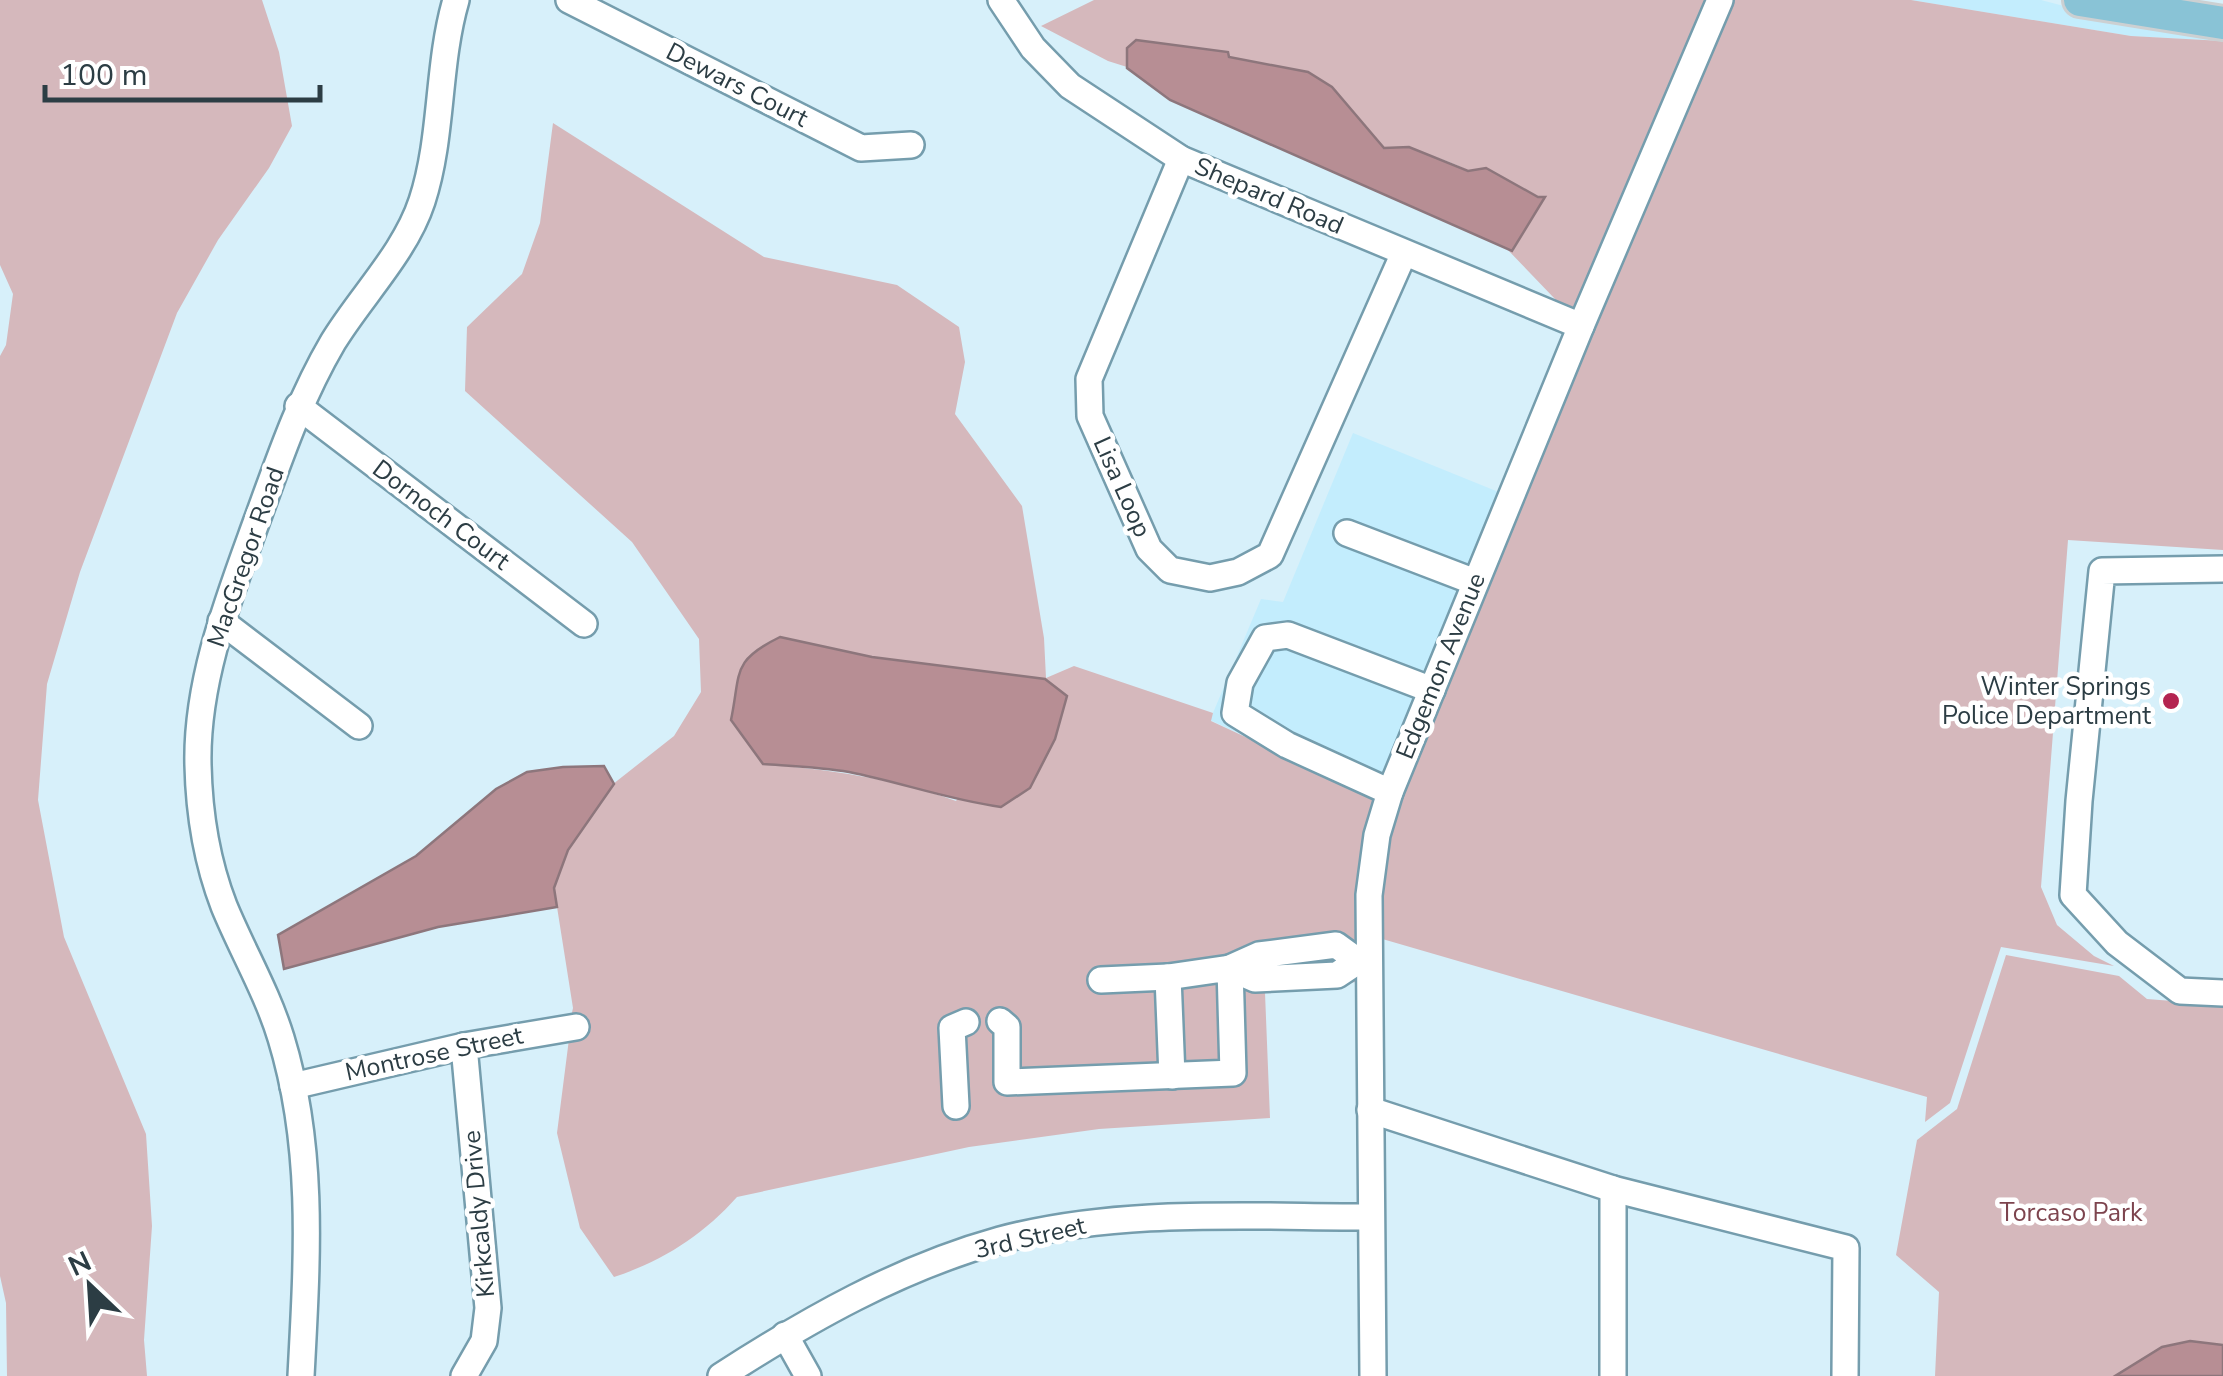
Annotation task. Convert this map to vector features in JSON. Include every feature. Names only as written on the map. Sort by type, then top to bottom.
[{"type":"main road","points":[[2080,0],[2223,24]]},
{"type":"street","name":"MacGregor Road","points":[[302,1376],[309,1233],[305,1153],[294,1086],[280,1036],[223,903],[206,844],[198,763],[204,696],[221,621],[298,406],[334,340],[421,204],[433,156],[456,0]]},
{"type":"street","name":"Dewars Court","points":[[569,0],[861,148],[911,145]]},
{"type":"street","name":"Shepard Road","points":[[1002,0],[1033,48],[1070,86],[1181,158],[1581,326]]},
{"type":"street","name":"Edgemon Avenue","points":[[1373,1376],[1364,961],[1377,835],[1390,792],[1475,582],[1720,0]]},
{"type":"street","name":"Lisa Loop","points":[[1181,158],[1089,379],[1090,416],[1149,549],[1170,570],[1210,578],[1238,572],[1270,555],[1404,253]]},
{"type":"street","name":"Dornoch Court","points":[[298,406],[584,624]]},
{"type":"street","points":[[1347,533],[1475,582]]},
{"type":"street","points":[[2223,569],[2102,571],[2078,801],[2073,896],[2116,944],[2180,992],[2223,993]]},
{"type":"street","points":[[221,621],[359,726]]},
{"type":"street","points":[[1390,792],[1287,745],[1235,712],[1240,683],[1265,638],[1288,635],[1432,690]]},
{"type":"street","points":[[1101,980],[1168,977],[1230,968],[1259,955],[1336,945],[1364,961]]},
{"type":"street","points":[[1000,1021],[1006,1027],[1008,1082],[1233,1074],[1230,968]]},
{"type":"street","points":[[1168,977],[1172,1076]]},
{"type":"street","points":[[956,1106],[952,1028],[966,1022]]},
{"type":"street","name":"Montrose Street","points":[[294,1086],[464,1046],[576,1027]]},
{"type":"street","name":"Kirkcaldy Drive","points":[[464,1046],[488,1308],[484,1341],[464,1376]]},
{"type":"street","points":[[1370,1110],[1613,1189],[1846,1248],[1845,1376]]},
{"type":"street","points":[[1613,1189],[1613,1376]]},
{"type":"street","name":"3rd Street","points":[[721,1376],[846,1301],[924,1266],[1000,1240],[1144,1218],[1370,1217]]},
{"type":"street","points":[[785,1335],[808,1376]]},
{"type":"shaded area","points":[[1911,0],[2041,0],[2223,34],[2223,41],[2131,36]]},
{"type":"shaded area","points":[[1136,40],[1228,52],[1229,57],[1308,72],[1332,87],[1384,148],[1409,147],[1468,171],[1486,168],[1538,197],[1545,197],[1512,251],[1170,100],[1127,68],[1127,48]]},
{"type":"shaded area","points":[[1353,433],[1501,493],[1378,798],[1210,720],[1261,599],[1283,602]]},
{"type":"shaded area","points":[[780,637],[872,657],[1045,679],[1067,696],[1055,739],[1030,788],[1001,807],[849,772],[763,764],[731,720],[738,679],[746,661]]},
{"type":"shaded area","points":[[604,766],[614,784],[568,850],[554,888],[557,907],[438,927],[284,969],[278,935],[416,856],[496,789],[527,772]]},
{"type":"shaded area","points":[[2190,1341],[2223,1345],[2223,1376],[2115,1376],[2162,1347]]},
{"type":"green space","points":[[0,0],[262,0],[279,52],[292,126],[269,168],[218,240],[177,313],[80,572],[47,684],[38,800],[64,937],[146,1134],[152,1226],[144,1340],[147,1376],[7,1376],[6,1303],[0,1276],[0,356],[6,345],[13,294],[0,265]]},
{"type":"green space","points":[[1094,0],[1709,0],[1576,313],[1556,305],[1555,299],[1507,249],[1513,251],[1544,197],[1523,193],[1426,154],[1384,148],[1332,87],[1228,57],[1227,52],[1137,40],[1127,48],[1127,67],[1041,26]]},
{"type":"green space","points":[[1731,0],[1911,0],[2131,36],[2223,41],[2223,550],[2068,540],[2041,887],[2057,925],[2094,956],[2114,966],[2001,947],[1950,1103],[1925,1122],[1927,1097],[1379,938],[1384,867],[1399,796]]},
{"type":"green space","points":[[553,123],[764,257],[897,285],[959,327],[965,362],[955,414],[1022,506],[1044,638],[1046,678],[1074,666],[1213,713],[1211,721],[1378,798],[1356,982],[1265,993],[1270,1118],[1099,1129],[969,1147],[737,1197],[681,1245],[614,1277],[580,1228],[557,1133],[569,1039],[587,1036],[583,1016],[571,1017],[573,1008],[554,888],[568,850],[608,788],[674,736],[701,692],[699,639],[632,542],[465,391],[467,327],[522,274],[540,223]],"holes":[[[780,637],[872,657],[1045,679],[956,801],[861,776],[763,764],[731,720],[735,703]]]},
{"type":"green space","name":"Torcaso Park","points":[[2006,955],[2119,976],[2147,999],[2223,1005],[2223,1376],[1935,1376],[1939,1292],[1896,1255],[1917,1140],[1957,1109]]},
{"type":"place","name":"Winter Springs Police Department","points":[[2171,701]]}]
